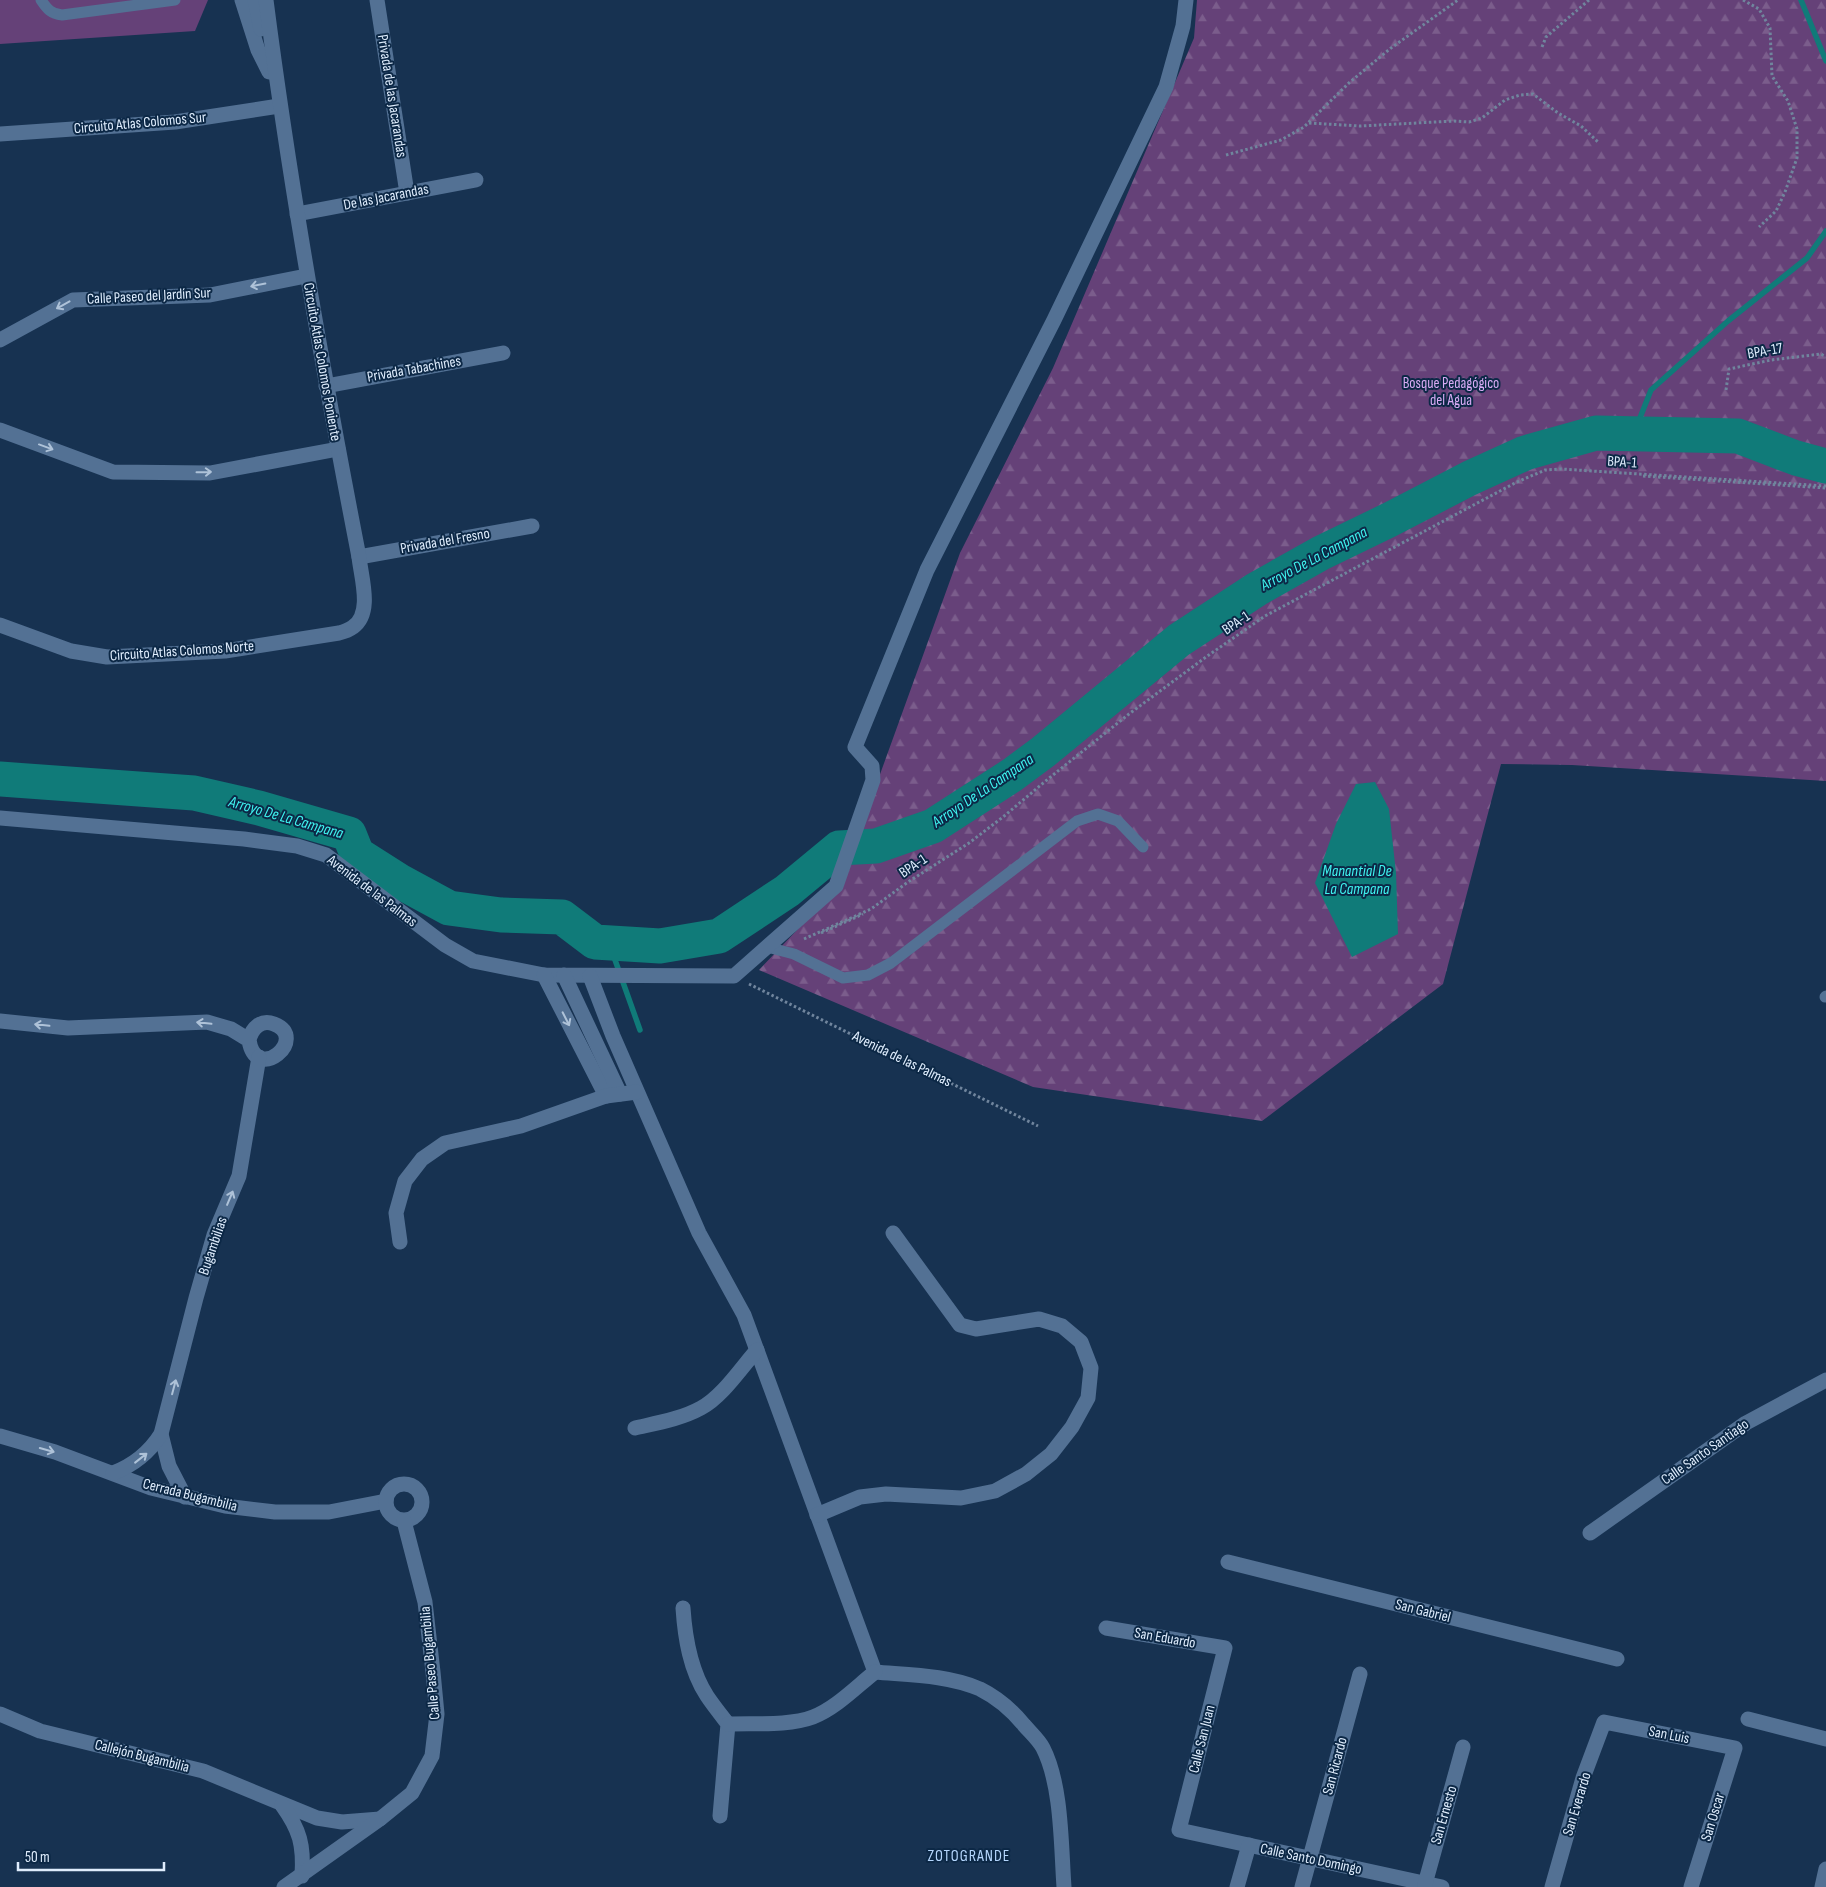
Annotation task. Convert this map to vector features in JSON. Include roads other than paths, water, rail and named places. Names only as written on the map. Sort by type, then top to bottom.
[{"type":"street","points":[[242,0],[258,50],[269,72]]},
{"type":"street","points":[[255,0],[269,72],[280,106]]},
{"type":"street","points":[[266,0],[280,106]]},
{"type":"street","name":"Privada de las Jacarandas","points":[[377,0],[407,193]]},
{"type":"street","points":[[776,950],[836,886],[874,780],[872,766],[855,746],[927,570],[1054,320],[1166,87],[1183,26],[1186,0]]},
{"type":"street","name":"Circuito Atlas Colomos Sur","points":[[0,134],[175,122],[280,106]]},
{"type":"street","name":"Circuito Atlas Colomos Poniente","points":[[280,106],[306,276],[359,556],[364,602],[362,617]]},
{"type":"street","name":"De las Jacarandas","points":[[297,214],[476,180]]},
{"type":"street","name":"Calle Paseo del Jardín Sur","points":[[0,340],[73,300],[210,294],[306,276]]},
{"type":"street","name":"Privada Tabachines","points":[[326,386],[503,353]]},
{"type":"street","points":[[0,430],[113,472],[210,472],[338,448]]},
{"type":"street","name":"Privada del Fresno","points":[[359,556],[532,526]]},
{"type":"street","name":"Circuito Atlas Colomos Norte","points":[[0,625],[71,651],[107,657],[225,651],[339,633],[353,627],[362,617]]},
{"type":"street","name":"Avenida de las Palmas","points":[[0,818],[244,839],[304,848],[326,855],[445,946],[473,961],[544,975],[734,976],[776,950]]},
{"type":"street","points":[[544,975],[613,1095]]},
{"type":"street","points":[[564,975],[613,1095]]},
{"type":"street","points":[[590,976],[637,1092],[699,1233],[744,1315],[875,1672]]},
{"type":"street","points":[[0,1021],[68,1028],[207,1022],[231,1030],[249,1040]]},
{"type":"street","points":[[263,1023],[278,1026],[286,1038],[285,1046],[281,1053],[267,1059],[259,1057],[254,1053],[250,1047],[249,1040],[251,1033],[263,1023]]},
{"type":"street","name":"Bugambilias","points":[[113,1473],[141,1459],[149,1452],[162,1434],[214,1235],[239,1176],[259,1057]]},
{"type":"street","points":[[400,1242],[396,1213],[405,1181],[422,1159],[445,1143],[522,1126],[613,1095],[637,1092]]},
{"type":"street","points":[[817,1515],[868,1496],[886,1494],[961,1498],[995,1491],[1026,1474],[1051,1454],[1072,1427],[1088,1398],[1091,1368],[1081,1342],[1062,1326],[1038,1320],[976,1329],[960,1325],[893,1233]]},
{"type":"street","points":[[635,1428],[681,1417],[703,1408],[722,1390],[757,1350]]},
{"type":"street","name":"Calle Santo Santiago","points":[[1590,1534],[1746,1423],[1826,1380]]},
{"type":"street","name":"Bugambilias","points":[[162,1434],[169,1466],[184,1497]]},
{"type":"street","name":"Cerrada Bugambilia","points":[[0,1436],[54,1452],[151,1488],[225,1506],[275,1512],[329,1512],[386,1500]]},
{"type":"street","points":[[400,1484],[408,1484],[420,1493],[423,1500],[422,1508],[418,1514],[412,1519],[404,1521],[391,1515],[387,1508],[386,1500],[388,1493],[393,1488],[400,1484]]},
{"type":"street","name":"Calle Paseo Bugambilia","points":[[284,1887],[380,1819],[412,1793],[432,1756],[437,1714],[425,1602],[404,1521]]},
{"type":"street","name":"San Gabriel","points":[[1228,1562],[1617,1659]]},
{"type":"street","points":[[683,1608],[685,1634],[694,1669],[706,1695],[728,1724],[720,1816]]},
{"type":"street","name":"San Eduardo","points":[[1106,1628],[1225,1648]]},
{"type":"street","name":"Calle San Juan","points":[[1179,1830],[1225,1648]]},
{"type":"street","points":[[728,1724],[791,1722],[812,1718],[829,1709],[875,1672],[927,1677],[979,1689],[1006,1704],[1042,1747],[1052,1772],[1058,1808],[1064,1887]]},
{"type":"street","name":"San Ricardo","points":[[1302,1887],[1360,1674]]},
{"type":"street","name":"Callejón Bugambilia","points":[[0,1714],[40,1731],[202,1771],[317,1818],[342,1822],[380,1819]]},
{"type":"street","points":[[1748,1719],[1826,1740]]},
{"type":"street","name":"San Luis","points":[[1604,1722],[1735,1748]]},
{"type":"street","name":"San Everardo","points":[[1552,1887],[1583,1778],[1604,1722]]},
{"type":"street","name":"San Ernesto","points":[[1425,1884],[1463,1747]]},
{"type":"street","name":"San Oscar","points":[[1692,1887],[1735,1748]]},
{"type":"street","points":[[282,1805],[297,1828],[303,1861],[302,1876]]},
{"type":"street","name":"Calle Santo Domingo","points":[[1179,1830],[1442,1887]]},
{"type":"street","points":[[1237,1887],[1248,1845]]},
{"type":"street","points":[[1822,1887],[1826,1868]]},
{"type":"lane","points":[[42,0],[48,10],[62,15],[175,0]]},
{"type":"lane","points":[[776,950],[794,954],[843,978],[868,975],[891,963],[1077,821],[1098,814],[1118,821],[1143,847]]},
{"type":"water","name":"Manantial De La Campana","points":[[1375,782],[1389,809],[1396,873],[1398,934],[1352,957],[1315,883],[1336,824],[1356,784]]},
{"type":"waterway","points":[[1801,0],[1826,61]]},
{"type":"waterway","points":[[1634,433],[1651,390],[1728,321],[1807,258],[1826,231]]},
{"type":"waterway","name":"Arroyo De La Campana","points":[[0,779],[194,793],[259,808],[349,834],[357,854],[401,882],[449,908],[501,915],[562,917],[595,942],[660,946],[719,936],[787,891],[839,848],[876,846],[933,826],[1012,775],[1043,752],[1179,640],[1257,589],[1321,553],[1470,478],[1525,453],[1596,433],[1738,436],[1796,458],[1826,466]]},
{"type":"waterway","points":[[609,943],[640,1030]]},
{"type":"district","name":"ZOTOGRANDE","points":[[969,1856]]},
{"type":"park label","name":"Bosque Pedagógico del Agua","points":[[1451,392]]}]
